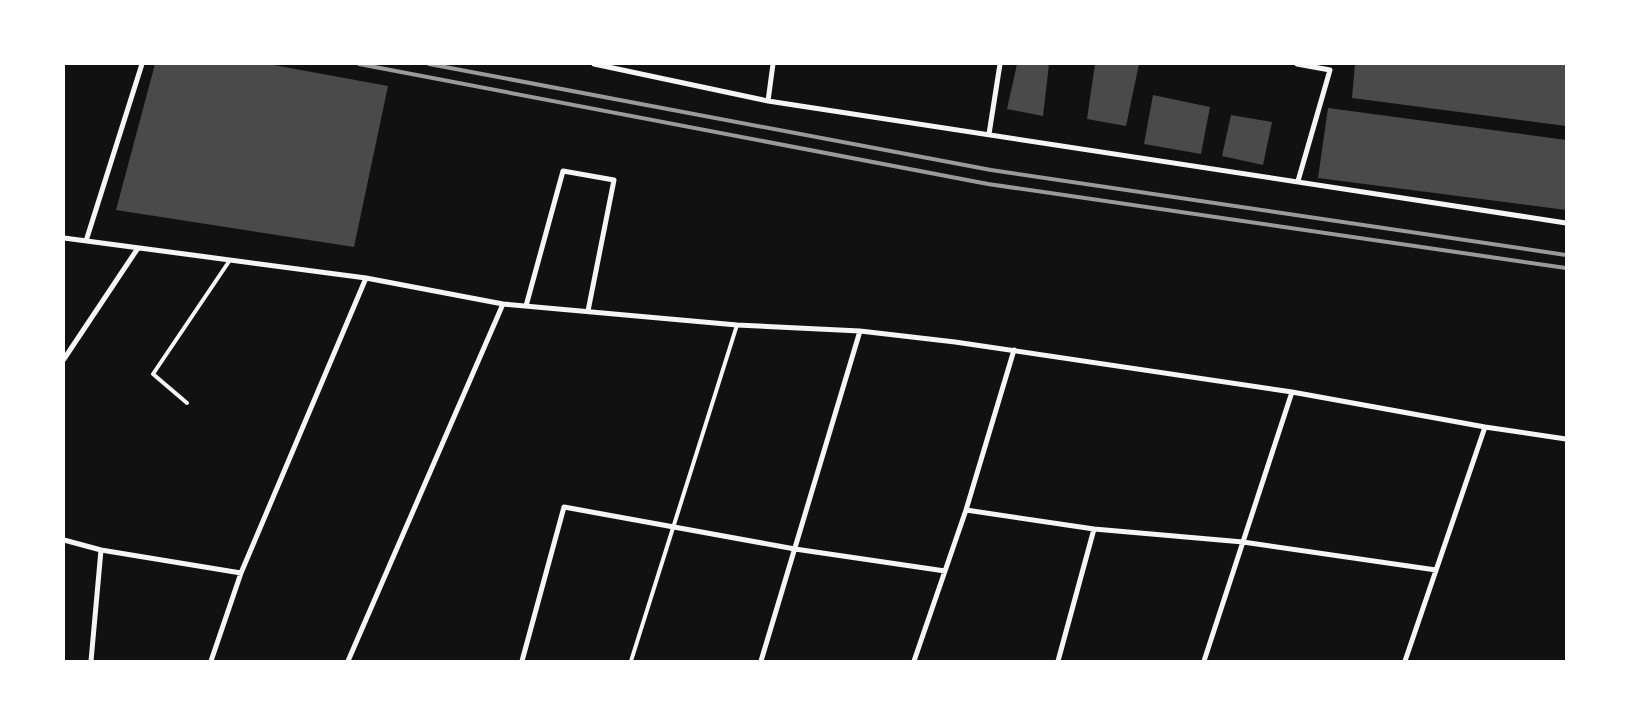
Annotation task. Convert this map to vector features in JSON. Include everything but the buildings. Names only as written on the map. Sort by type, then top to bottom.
[{"type":"street","points":[[86,242],[142,64]]},
{"type":"street","points":[[594,64],[768,101],[1566,223]]},
{"type":"street","points":[[768,101],[773,64]]},
{"type":"street","points":[[989,134],[1000,64]]},
{"type":"street","points":[[1296,64],[1330,70]]},
{"type":"street","points":[[1298,181],[1332,64]]},
{"type":"street","points":[[526,306],[563,171],[614,180],[588,311]]},
{"type":"street","points":[[64,238],[366,278],[503,304],[737,325],[860,330],[1014,350],[1292,392],[1485,427],[1566,439]]},
{"type":"street","points":[[64,359],[138,248]]},
{"type":"street","points":[[211,661],[241,574],[366,278]]},
{"type":"street","points":[[348,661],[503,304]]},
{"type":"street","points":[[761,661],[860,330]]},
{"type":"street","points":[[914,661],[966,510],[1014,350]]},
{"type":"street","points":[[1204,661],[1292,392]]},
{"type":"street","points":[[1405,661],[1485,427]]},
{"type":"street","points":[[522,661],[564,506],[794,549],[945,571]]},
{"type":"street","points":[[966,510],[1094,529],[1243,542],[1436,570]]},
{"type":"street","points":[[1058,661],[1094,529]]},
{"type":"street","points":[[64,540],[101,550],[241,574]]},
{"type":"street","points":[[91,661],[101,550]]},
{"type":"lane","points":[[187,403],[153,374],[230,260]]},
{"type":"lane","points":[[631,661],[737,325]]},
{"type":"railway","points":[[359,64],[988,184],[1566,268]]},
{"type":"railway","points":[[429,64],[991,170],[1566,255]]}]
